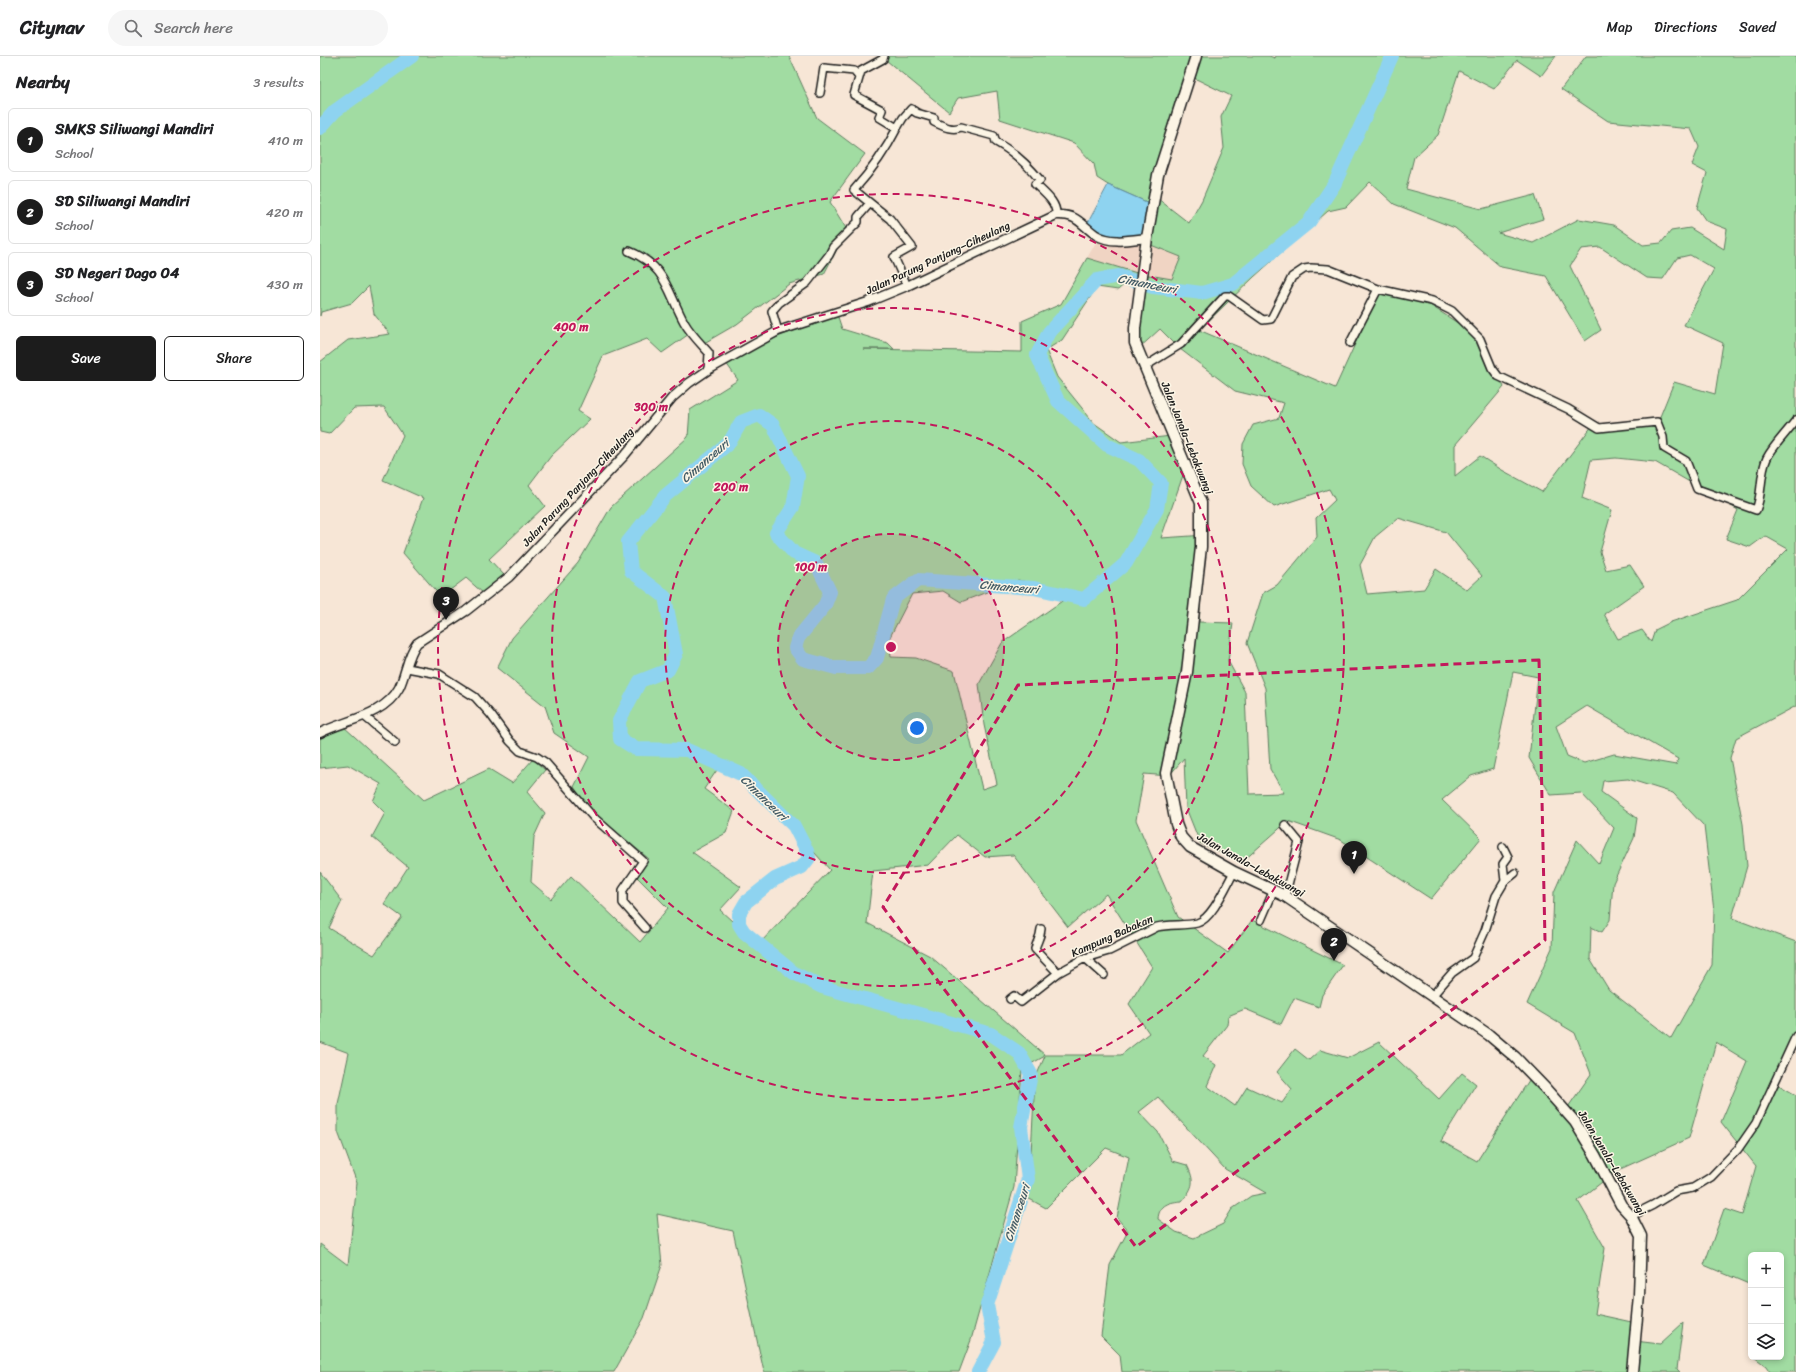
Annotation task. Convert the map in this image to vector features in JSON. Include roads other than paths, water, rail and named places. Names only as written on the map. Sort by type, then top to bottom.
[{"type":"main road","points":[[1147,238],[1158,175],[1196,56]]},
{"type":"main road","name":"Jalan Janala–Lebakwangi","points":[[1147,238],[1135,328],[1135,343],[1201,502],[1201,547],[1187,672],[1166,773],[1176,824],[1181,837],[1190,847],[1234,872],[1286,896],[1489,1035],[1515,1057],[1575,1122],[1595,1155],[1621,1205],[1631,1216],[1641,1236],[1639,1295],[1632,1372]]},
{"type":"street","points":[[884,56],[883,59],[861,71],[854,95],[882,110],[879,118],[898,128]]},
{"type":"street","points":[[820,93],[824,68],[854,71],[859,77]]},
{"type":"street","points":[[906,286],[894,258],[912,247],[890,219],[854,190],[884,153],[903,118],[910,109],[917,113],[934,118],[934,122],[948,128],[955,129],[961,126],[994,136],[996,142],[1009,149],[1028,165],[1040,180],[1035,184],[1050,199],[1056,208],[1056,215],[1065,215],[1076,218],[1096,235],[1118,241],[1147,238]]},
{"type":"street","points":[[778,331],[772,310],[779,303],[807,283],[829,255],[833,247],[858,222],[858,217],[870,203]]},
{"type":"street","name":"Jalan Parung Panjang–Ciheulang","points":[[320,733],[364,716],[394,696],[407,668],[412,649],[417,643],[466,610],[509,577],[624,456],[672,398],[708,370],[778,331],[868,302],[906,286],[1056,215]]},
{"type":"street","points":[[630,251],[648,260],[662,273],[684,322],[709,353],[708,370]]},
{"type":"street","points":[[1144,367],[1181,344],[1225,296],[1229,296],[1263,320],[1271,319],[1292,277],[1311,268],[1328,269],[1378,289],[1432,301],[1452,312],[1480,339],[1492,368],[1498,376],[1568,409],[1599,428],[1657,422],[1663,437],[1664,448],[1686,462],[1697,489],[1756,510],[1761,500],[1760,485],[1767,458],[1796,420]]},
{"type":"street","points":[[1350,343],[1378,289]]},
{"type":"street","points":[[407,668],[439,674],[475,697],[491,715],[510,741],[520,751],[537,757],[546,763],[593,817],[643,861],[623,890],[623,903],[645,928]]},
{"type":"street","points":[[364,716],[395,742]]},
{"type":"street","points":[[1285,825],[1299,842],[1286,896]]},
{"type":"street","points":[[1503,847],[1508,857],[1503,864],[1505,881]]},
{"type":"street","name":"Kampung Babakan","points":[[1010,999],[1014,996],[1021,1002],[1058,973],[1085,958],[1109,951],[1157,927],[1164,925],[1196,924],[1204,921],[1210,914],[1234,872]]},
{"type":"street","points":[[1432,996],[1452,973],[1473,958],[1485,931],[1496,896],[1505,881],[1515,874]]},
{"type":"street","points":[[1261,920],[1274,890]]},
{"type":"street","points":[[1041,929],[1040,939],[1036,944],[1035,949],[1058,973]]},
{"type":"street","points":[[1085,958],[1104,975]]},
{"type":"street","points":[[1631,1216],[1653,1206],[1676,1191],[1692,1188],[1711,1177],[1738,1149],[1756,1123],[1796,1036]]},
{"type":"water","points":[[1108,185],[1151,204],[1146,234],[1123,242],[1085,228]]},
{"type":"waterway","name":"Cimanceuri","points":[[320,128],[335,111],[412,56]]},
{"type":"waterway","name":"Cimanceuri","points":[[978,1372],[994,1342],[987,1305],[1028,1179],[1021,1127],[1031,1074],[1019,1053],[991,1034],[822,987],[794,973],[744,932],[739,924],[739,914],[746,902],[775,879],[802,867],[809,858],[807,851],[794,826],[741,774],[687,750],[636,749],[620,739],[619,721],[640,681],[668,670],[676,654],[665,597],[631,571],[628,542],[665,496],[729,443],[741,422],[759,415],[773,425],[798,476],[793,507],[776,533],[794,553],[816,563],[830,592],[825,605],[798,638],[795,648],[803,659],[836,668],[868,668],[877,658],[893,599],[918,580],[1034,588],[1084,599],[1126,563],[1157,509],[1161,483],[1139,460],[1107,445],[1058,401],[1037,355],[1049,332],[1097,280],[1119,276],[1153,287],[1202,293],[1233,284],[1309,222],[1335,183],[1392,56]]},
{"type":"place","name":"SD Negeri Dago 04","points":[[446,620]]},
{"type":"place","name":"SMKS Siliwangi Mandiri","points":[[1354,874]]},
{"type":"place","name":"SD Siliwangi Mandiri","points":[[1334,961]]}]
